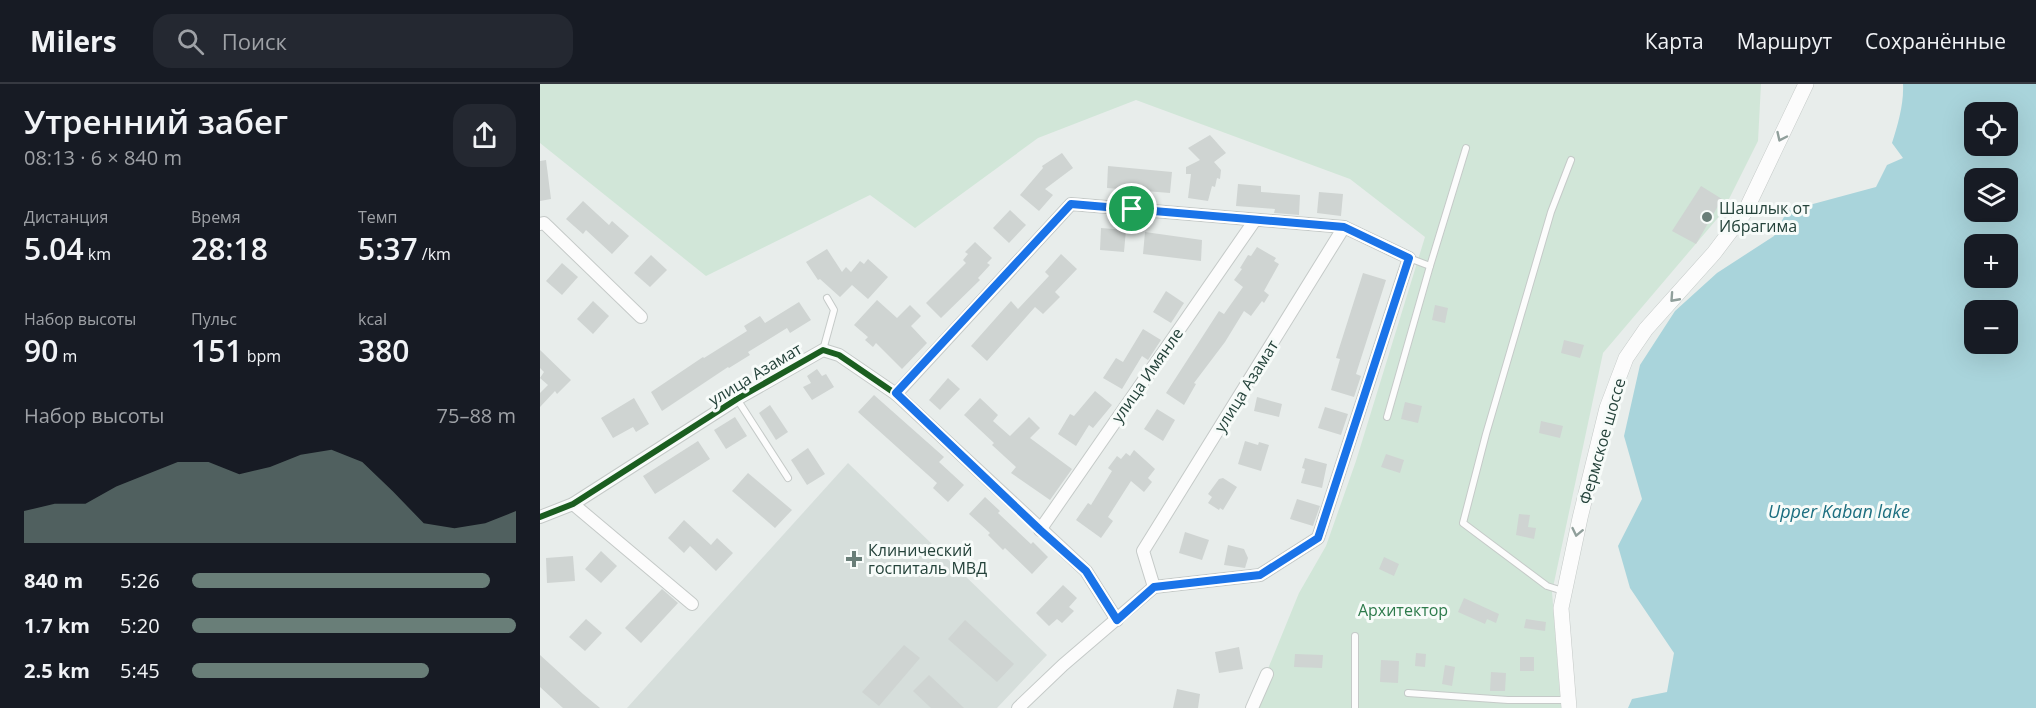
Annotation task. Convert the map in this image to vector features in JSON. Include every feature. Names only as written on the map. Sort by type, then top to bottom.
[{"type":"street","name":"Фермское шоссе","points":[[1569,704],[1561,608],[1580,518],[1608,408],[1626,358],[1646,329],[1714,253],[1745,212],[1806,84]]},
{"type":"street","points":[[896,393],[1071,204],[1344,227],[1409,258],[1318,538],[1260,575],[1154,587],[1063,665],[1018,708]]},
{"type":"street","name":"улица Имянле","points":[[1040,530],[1255,220]]},
{"type":"street","points":[[540,224],[544,224],[641,317]]},
{"type":"street","name":"улица Азамат","points":[[1154,587],[1143,551],[1344,227]]},
{"type":"street","name":"улица Азамат","points":[[540,517],[573,504],[737,399],[823,350],[839,355],[896,393],[1086,571],[1117,620]]},
{"type":"street","points":[[573,504],[692,603]]},
{"type":"street","points":[[1252,708],[1267,674]]},
{"type":"lane","points":[[1387,417],[1466,148]]},
{"type":"lane","points":[[1565,592],[1547,586],[1463,523],[1486,434],[1551,212],[1571,160]]},
{"type":"lane","points":[[1409,258],[1430,266]]},
{"type":"lane","points":[[823,350],[834,309],[827,298]]},
{"type":"lane","points":[[737,399],[788,478]]},
{"type":"lane","points":[[1355,636],[1355,708]]},
{"type":"lane","points":[[1408,693],[1569,704]]},
{"type":"shaded area","name":"Клинический госпиталь МВД","points":[[848,463],[1047,655],[997,708],[627,708]]},
{"type":"green space","name":"Архитектор","points":[[540,84],[1761,84],[1758,141],[1722,213],[1603,353],[1552,592],[1561,708],[1252,708],[1299,593],[1326,546],[1356,461],[1425,237],[1350,179],[1136,100],[1038,138],[915,228],[870,195],[706,276],[540,143]]},
{"type":"water","name":"Upper Kaban lake","points":[[1903,84],[2036,84],[2036,708],[1628,708],[1632,699],[1667,692],[1674,653],[1630,588],[1618,546],[1642,499],[1624,436],[1640,365],[1675,311],[1717,273],[1774,236],[1787,211],[1876,187],[1887,165],[1903,158],[1892,143],[1903,99]]},
{"type":"building","points":[[1210,135],[1226,153],[1214,162],[1221,170],[1220,179],[1217,178],[1215,187],[1212,186],[1208,201],[1188,198],[1191,174],[1186,174],[1186,167],[1200,160],[1188,148]]},
{"type":"building","points":[[1062,153],[1073,168],[1045,189],[1053,195],[1039,211],[1020,195],[1043,168],[1042,166]]},
{"type":"building","points":[[546,160],[551,199],[540,201],[540,161]]},
{"type":"building","points":[[1108,166],[1172,172],[1170,193],[1107,188]]},
{"type":"building","points":[[1238,184],[1261,186],[1261,192],[1300,195],[1299,215],[1274,213],[1275,209],[1236,206]]},
{"type":"building","points":[[1701,186],[1722,199],[1696,244],[1672,231]]},
{"type":"building","points":[[1319,192],[1343,194],[1341,216],[1317,213]]},
{"type":"building","points":[[583,201],[609,225],[612,221],[629,236],[612,254],[586,230],[583,234],[566,219]]},
{"type":"building","points":[[1010,210],[1026,225],[1009,243],[993,228]]},
{"type":"building","points":[[1101,228],[1126,230],[1124,252],[1100,250]]},
{"type":"building","points":[[1145,232],[1202,240],[1201,261],[1143,254]]},
{"type":"building","points":[[975,242],[992,258],[987,263],[990,265],[978,278],[980,280],[941,318],[926,303],[966,263],[963,260],[968,254],[965,252]]},
{"type":"building","points":[[1257,247],[1276,258],[1274,261],[1279,264],[1264,291],[1269,295],[1251,316],[1244,311],[1225,342],[1194,383],[1196,384],[1184,405],[1166,393],[1219,311],[1224,314],[1243,287],[1234,280],[1248,255],[1251,256]]},
{"type":"building","points":[[827,249],[842,272],[846,267],[851,272],[860,261],[864,264],[868,259],[888,277],[868,299],[852,285],[840,297],[820,279],[818,280],[806,262]]},
{"type":"building","points":[[1061,254],[1077,269],[1055,292],[1060,297],[1043,314],[1035,307],[987,361],[971,346],[1011,301],[1018,309],[1049,276],[1045,272]]},
{"type":"building","points":[[651,255],[667,270],[650,287],[634,273]]},
{"type":"building","points":[[562,263],[578,277],[562,295],[546,281]]},
{"type":"building","points":[[1363,273],[1386,280],[1356,374],[1361,376],[1354,397],[1331,390],[1340,359],[1336,358]]},
{"type":"building","points":[[1166,291],[1184,303],[1171,323],[1153,312]]},
{"type":"building","points":[[877,300],[897,318],[910,305],[921,316],[911,326],[927,343],[902,369],[876,343],[873,347],[865,340],[868,337],[854,325]]},
{"type":"building","points":[[593,301],[609,316],[593,334],[577,319]]},
{"type":"building","points":[[799,302],[811,320],[790,333],[787,328],[748,352],[750,355],[662,411],[651,392],[747,331],[744,326],[760,316],[765,323]]},
{"type":"building","points":[[1435,305],[1448,308],[1445,323],[1432,320]]},
{"type":"building","points":[[1143,329],[1161,340],[1148,360],[1142,356],[1122,389],[1103,378],[1116,358],[1123,362]]},
{"type":"building","points":[[1564,340],[1584,345],[1580,358],[1561,353]]},
{"type":"building","points":[[540,350],[571,380],[557,394],[555,391],[540,407],[540,393],[548,385],[540,378],[544,372],[540,368]]},
{"type":"building","points":[[817,369],[822,376],[826,374],[834,387],[812,400],[803,387],[811,383],[807,376]]},
{"type":"building","points":[[948,378],[960,389],[940,410],[929,400]]},
{"type":"building","points":[[1095,391],[1112,405],[1093,428],[1089,425],[1076,446],[1058,434],[1070,414],[1074,416]]},
{"type":"building","points":[[874,395],[944,457],[939,462],[964,485],[948,502],[933,488],[937,483],[858,412]]},
{"type":"building","points":[[1257,397],[1282,404],[1279,417],[1254,411]]},
{"type":"building","points":[[634,398],[649,424],[636,432],[633,427],[613,438],[601,418]]},
{"type":"building","points":[[980,398],[998,415],[993,421],[1010,436],[1029,417],[1040,428],[1030,438],[1072,469],[1050,500],[1011,473],[1016,467],[964,415]]},
{"type":"building","points":[[1405,402],[1422,406],[1418,423],[1401,419]]},
{"type":"building","points":[[770,405],[788,432],[776,440],[759,413]]},
{"type":"building","points":[[1325,407],[1348,414],[1341,435],[1318,428]]},
{"type":"building","points":[[1157,409],[1175,420],[1163,441],[1144,429]]},
{"type":"building","points":[[735,417],[747,436],[726,449],[714,430]]},
{"type":"building","points":[[1541,421],[1563,426],[1560,438],[1539,433]]},
{"type":"building","points":[[698,441],[710,459],[655,494],[643,476]]},
{"type":"building","points":[[1245,441],[1258,445],[1259,442],[1269,445],[1261,471],[1238,464]]},
{"type":"building","points":[[808,448],[825,474],[807,485],[791,460]]},
{"type":"building","points":[[1134,450],[1155,469],[1148,478],[1152,482],[1144,492],[1131,481],[1108,517],[1113,521],[1101,538],[1076,520],[1088,503],[1091,505],[1112,471],[1108,468],[1117,456],[1121,459],[1126,453],[1130,456]]},
{"type":"building","points":[[1386,454],[1404,460],[1400,473],[1381,467]]},
{"type":"building","points":[[1305,458],[1327,464],[1322,488],[1301,483]]},
{"type":"building","points":[[748,473],[792,510],[775,528],[732,491]]},
{"type":"building","points":[[1223,478],[1237,487],[1223,510],[1220,508],[1219,510],[1208,503],[1212,497],[1208,494],[1219,479]]},
{"type":"building","points":[[985,497],[1000,511],[998,513],[1048,557],[1032,574],[1005,548],[1003,550],[988,535],[990,533],[969,514]]},
{"type":"building","points":[[1297,499],[1320,506],[1313,526],[1290,519]]},
{"type":"building","points":[[1519,514],[1530,515],[1528,527],[1536,528],[1534,539],[1516,535]]},
{"type":"building","points":[[684,520],[711,545],[717,538],[733,553],[716,571],[690,546],[684,553],[668,538]]},
{"type":"building","points":[[1185,532],[1209,540],[1202,560],[1179,553]]},
{"type":"building","points":[[1228,545],[1244,549],[1248,558],[1245,568],[1224,565]]},
{"type":"building","points":[[601,551],[617,566],[601,583],[585,569]]},
{"type":"building","points":[[573,556],[575,581],[547,583],[546,558]]},
{"type":"building","points":[[1384,557],[1399,564],[1394,576],[1379,569]]},
{"type":"building","points":[[1063,585],[1077,598],[1069,607],[1074,611],[1062,623],[1057,619],[1049,626],[1036,613]]},
{"type":"building","points":[[662,589],[678,603],[641,643],[625,628]]},
{"type":"building","points":[[1464,598],[1499,614],[1496,623],[1487,619],[1485,624],[1458,612]]},
{"type":"building","points":[[586,619],[602,633],[585,651],[569,637]]},
{"type":"building","points":[[1526,619],[1546,622],[1545,631],[1524,628]]},
{"type":"building","points":[[965,620],[1014,664],[997,682],[948,639]]},
{"type":"building","points":[[904,645],[920,658],[879,706],[862,692]]},
{"type":"building","points":[[1239,647],[1243,669],[1219,673],[1215,652]]},
{"type":"building","points":[[1416,653],[1426,654],[1425,667],[1415,666]]},
{"type":"building","points":[[1295,654],[1323,655],[1322,668],[1294,667]]},
{"type":"building","points":[[540,655],[600,708],[563,708],[540,687]]},
{"type":"building","points":[[1520,657],[1534,657],[1534,671],[1520,671]]},
{"type":"building","points":[[1381,660],[1399,661],[1398,683],[1380,682]]},
{"type":"building","points":[[1445,665],[1455,667],[1452,686],[1442,684]]},
{"type":"building","points":[[1491,672],[1506,673],[1505,691],[1490,691]]},
{"type":"building","points":[[929,675],[964,708],[931,708],[913,691]]},
{"type":"building","points":[[1177,689],[1200,694],[1198,708],[1173,708]]},
{"type":"cycle path","points":[[896,394],[1071,204],[1344,227],[1409,258],[1318,538],[1260,575],[1154,587]]},
{"type":"cycle path","points":[[540,517],[573,504],[737,399],[823,350],[839,355],[896,394],[1086,571],[1117,620]]},
{"type":"place","name":"Шашлык от Ибрагима","points":[[1707,217]]},
{"type":"place","name":"Клинический госпиталь МВД","points":[[854,559]]},
{"type":"route","points":[[1071,204],[1132,209],[1344,227],[1409,258],[1318,538],[1260,575],[1154,587],[1117,620],[1086,571],[896,393],[1071,204]]}]
